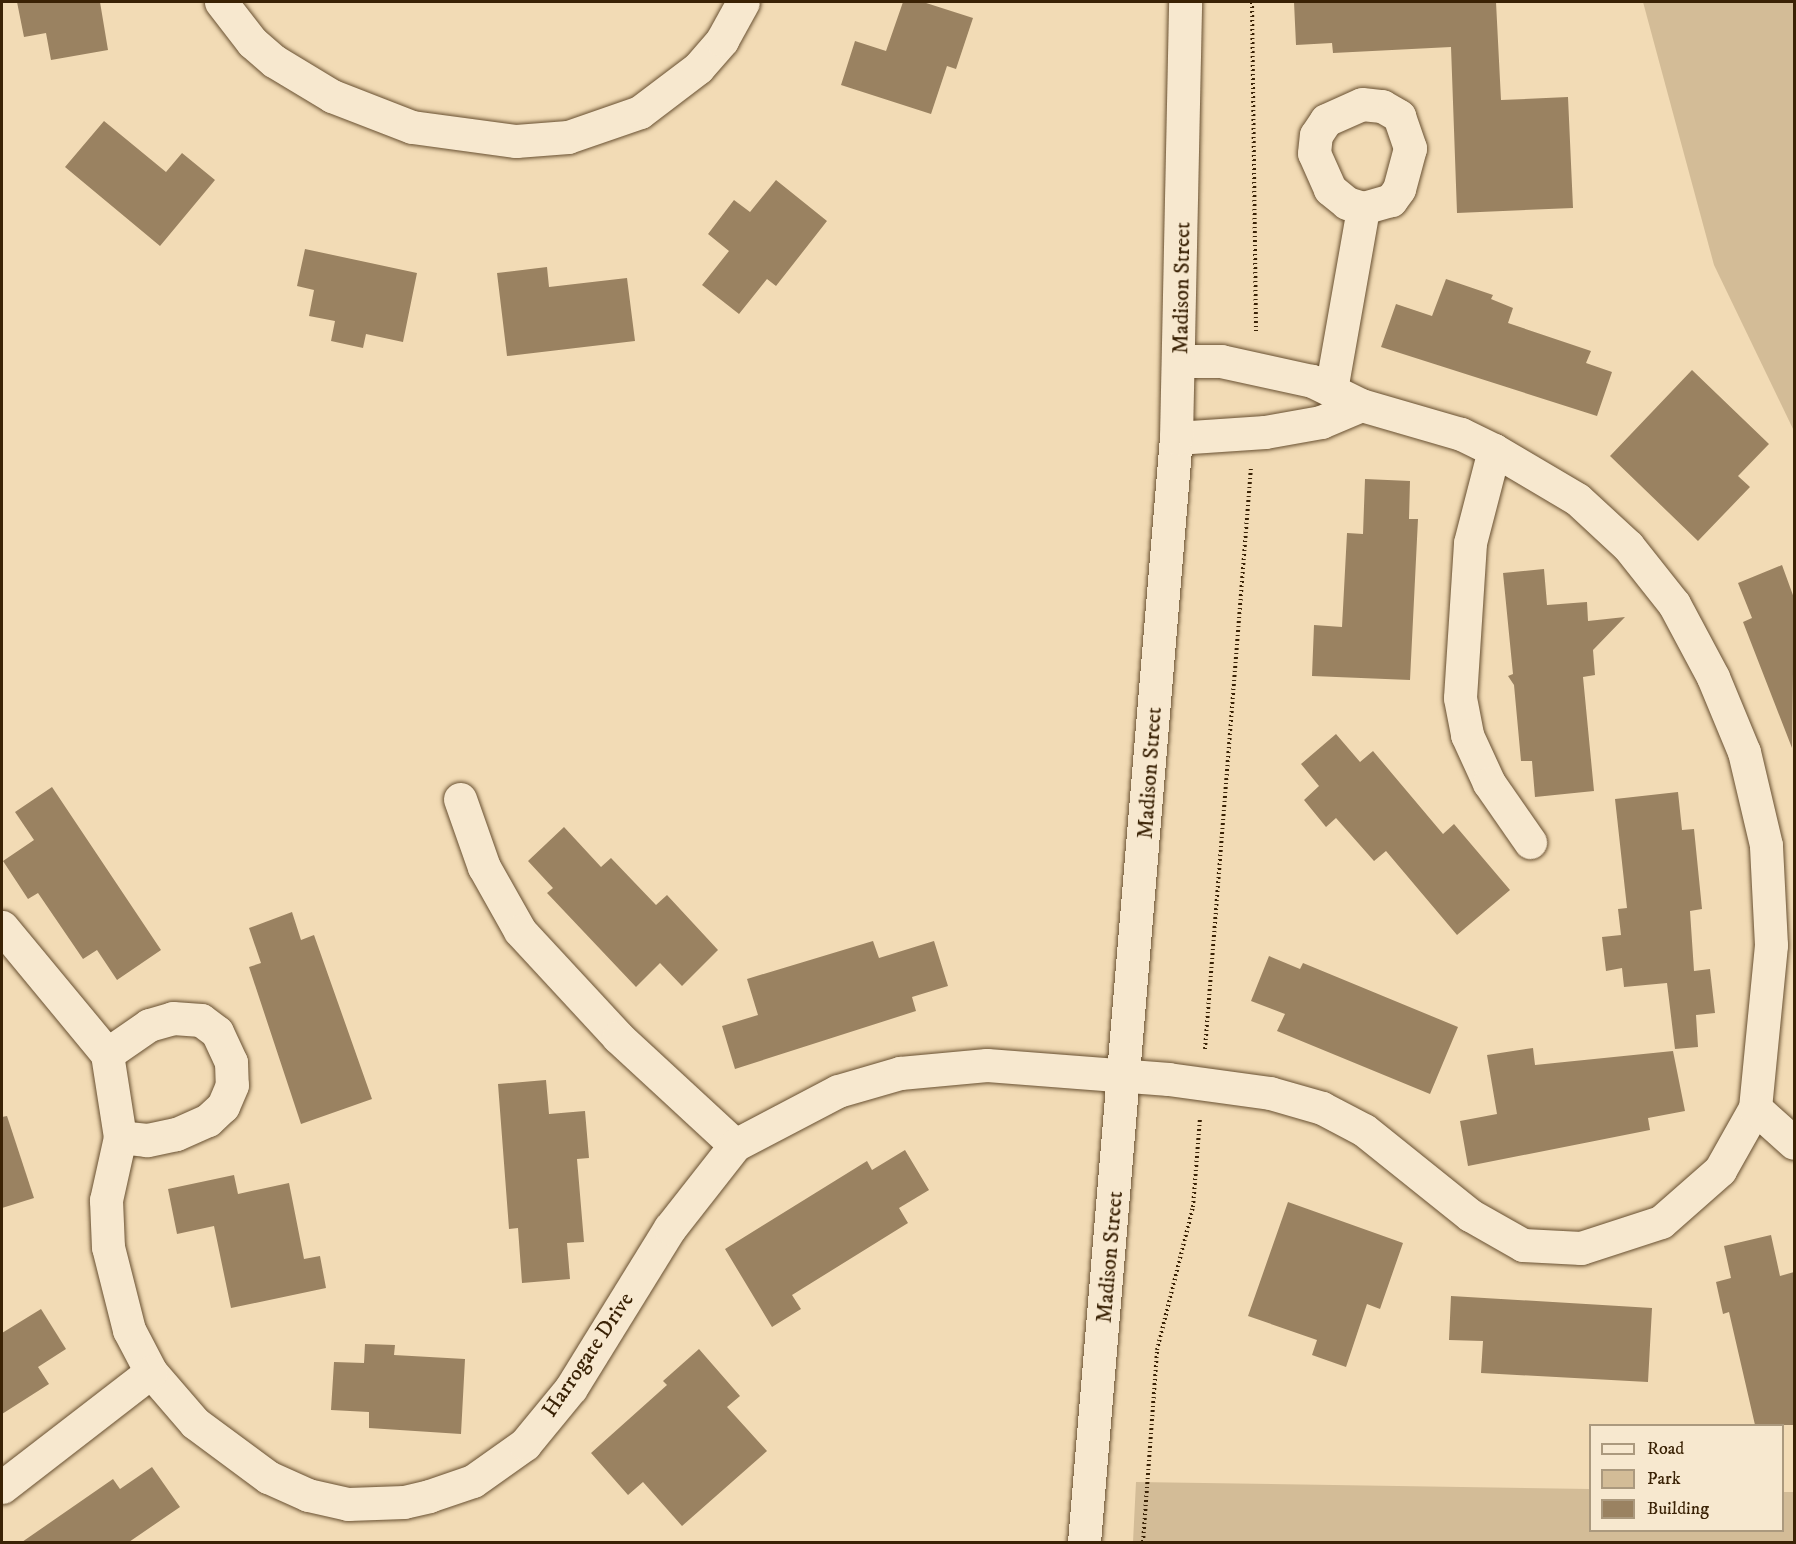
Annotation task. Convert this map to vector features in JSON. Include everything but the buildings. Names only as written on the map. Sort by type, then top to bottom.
[{"type":"street","points":[[221,2],[266,54],[332,96],[412,127],[516,141],[567,137],[640,112],[698,68],[722,40],[743,2]]},
{"type":"street","name":"Madison Street","points":[[1084,1542],[1126,1076],[1176,438],[1180,361],[1185,2]]},
{"type":"street","points":[[1331,390],[1363,208]]},
{"type":"street","points":[[1180,361],[1221,361],[1312,381],[1361,405],[1461,434],[1494,450],[1577,499],[1628,546],[1674,604],[1713,677],[1744,752],[1766,845],[1772,945],[1755,1108],[1794,1143]]},
{"type":"street","points":[[1176,438],[1253,434],[1321,422],[1361,405]]},
{"type":"street","points":[[1494,450],[1470,543],[1460,698],[1467,735],[1489,783],[1530,842]]},
{"type":"street","points":[[460,799],[484,867],[520,931],[618,1037],[735,1145]]},
{"type":"street","points":[[2,927],[107,1054],[150,1024],[173,1018],[201,1020],[217,1032],[231,1062],[232,1085],[223,1106],[208,1120],[147,1140],[120,1137]]},
{"type":"street","name":"Harrogate Drive","points":[[107,1054],[120,1137],[106,1200],[108,1247],[129,1330],[151,1372],[195,1423],[268,1477],[308,1495],[370,1505],[404,1502],[472,1481],[525,1444],[571,1388],[670,1228],[735,1145],[838,1091],[900,1072],[987,1065],[1126,1076],[1270,1093],[1322,1108],[1381,1141],[1508,1240],[1550,1248],[1581,1248],[1661,1222],[1720,1170],[1755,1108]]},
{"type":"street","points":[[2,1487],[151,1372]]},
{"type":"path","points":[[1252,2],[1254,368]]},
{"type":"path","points":[[1143,1542],[1157,1350],[1193,1207],[1253,434]]},
{"type":"green space","points":[[1643,2],[1794,2],[1794,431],[1714,265]]},
{"type":"green space","points":[[1136,1482],[1589,1489],[1589,1532],[1784,1532],[1784,1492],[1794,1492],[1794,1542],[1133,1542]]}]
